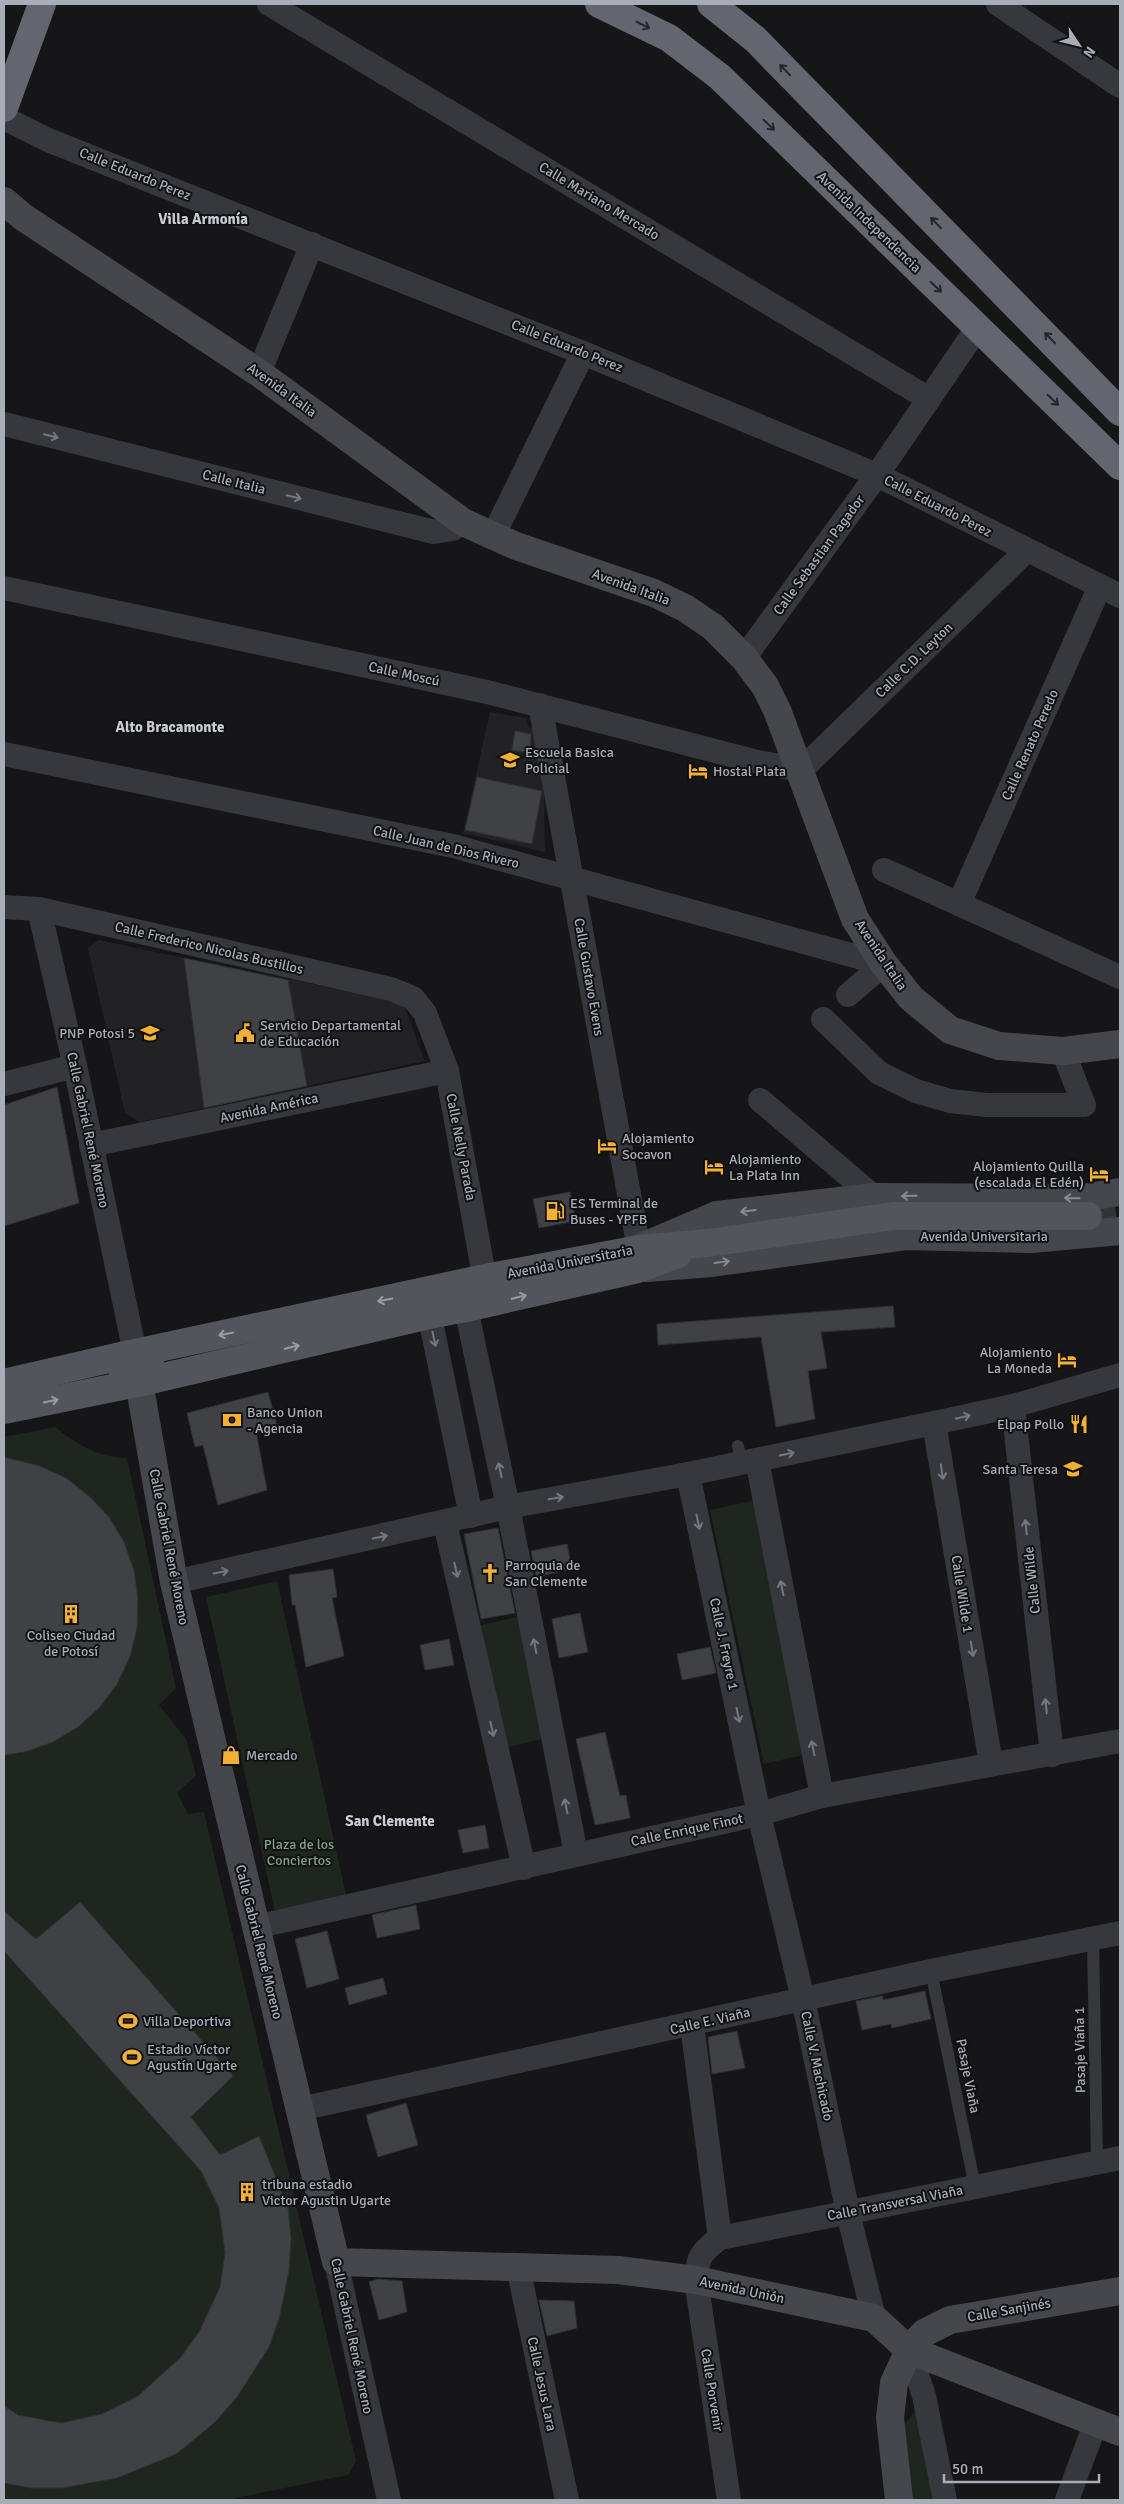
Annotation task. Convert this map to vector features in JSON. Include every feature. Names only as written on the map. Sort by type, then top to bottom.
[{"type":"highway","points":[[4,108],[42,4]]},
{"type":"highway","name":"Avenida Independencia","points":[[599,4],[669,38],[720,77],[1120,466]]},
{"type":"highway","points":[[711,4],[755,39],[1120,412]]},
{"type":"main road","name":"Avenida Italia","points":[[4,201],[23,217],[259,373],[463,522],[504,541],[654,594],[685,608],[713,627],[744,658],[765,686],[801,770],[855,918],[884,964],[911,998],[950,1030],[999,1046],[1063,1051],[1120,1043]]},
{"type":"main road","name":"Avenida Universitaria","points":[[639,1259],[717,1215],[874,1197],[1080,1198],[1120,1194]]},
{"type":"main road","points":[[639,1259],[708,1243],[893,1216],[1088,1216]]},
{"type":"main road","name":"Avenida Universitaria","points":[[4,1383],[135,1353],[427,1303],[639,1259],[712,1263],[907,1236],[1031,1239],[1120,1231]]},
{"type":"main road","name":"Avenida Universitaria","points":[[4,1410],[140,1382],[427,1303]]},
{"type":"main road","points":[[135,1353],[123,1362],[122,1372],[128,1380],[140,1382]]},
{"type":"main road","name":"Calle Gabriel René Moreno","points":[[140,1382],[174,1582],[336,2262]]},
{"type":"main road","name":"Avenida Unión","points":[[336,2262],[618,2270],[696,2280],[874,2318]]},
{"type":"main road","name":"Calle Sanjinés","points":[[908,2350],[924,2333],[950,2320],[1120,2291]]},
{"type":"main road","points":[[874,2318],[908,2350],[1108,2427]]},
{"type":"main road","points":[[900,2500],[890,2418],[894,2383],[908,2350]]},
{"type":"street","name":"Calle Mariano Mercado","points":[[270,4],[929,399]]},
{"type":"street","points":[[998,4],[1120,86]]},
{"type":"street","name":"Calle Eduardo Perez","points":[[4,118],[48,140],[583,353],[877,475],[1026,551],[1110,591]]},
{"type":"street","points":[[259,373],[312,244]]},
{"type":"street","name":"Calle Sebastian Pagador","points":[[744,658],[877,475],[978,327]]},
{"type":"street","points":[[504,541],[583,353]]},
{"type":"street","name":"Calle Italia","points":[[4,424],[434,532],[453,529],[463,522]]},
{"type":"street","name":"Calle C.D. Leyton","points":[[801,770],[1026,551]]},
{"type":"street","name":"Calle Moscú","points":[[4,588],[487,692],[758,762],[801,770]]},
{"type":"street","name":"Calle Renato Peredo","points":[[959,904],[1110,591]]},
{"type":"street","name":"Calle Gustavo Evens","points":[[540,705],[639,1259]]},
{"type":"street","name":"Calle Juan de Dios Rivero","points":[[4,754],[453,846],[884,964]]},
{"type":"street","points":[[884,870],[1120,977]]},
{"type":"street","name":"Calle Frederico Nicolas Bustillos","points":[[4,907],[39,909],[391,989],[413,998]]},
{"type":"street","name":"Calle Gabriel René Moreno","points":[[39,909],[75,1066],[135,1353]]},
{"type":"street","points":[[848,995],[884,964]]},
{"type":"street","name":"Calle Nelly Parada","points":[[413,998],[426,1013],[447,1070],[475,1293],[508,1507],[576,1854]]},
{"type":"street","points":[[823,1019],[879,1073],[916,1092],[950,1101],[987,1105],[1084,1105],[1063,1051]]},
{"type":"street","points":[[4,1084],[75,1066]]},
{"type":"street","name":"Avenida América","points":[[92,1145],[447,1070]]},
{"type":"street","points":[[760,1100],[874,1197]]},
{"type":"street","points":[[427,1303],[471,1516]]},
{"type":"street","points":[[174,1582],[745,1456],[934,1423],[1013,1406],[1120,1375]]},
{"type":"street","name":"Calle Wilde","points":[[1013,1406],[1052,1755]]},
{"type":"street","name":"Calle Wilde 1","points":[[934,1423],[990,1764]]},
{"type":"street","points":[[745,1456],[822,1796]]},
{"type":"street","name":"Calle J. Freyre 1","points":[[696,1467],[759,1814]]},
{"type":"street","points":[[445,1522],[524,1868]]},
{"type":"street","name":"Calle Enrique Finot","points":[[255,1927],[759,1814],[822,1796],[1120,1741]]},
{"type":"street","name":"Calle V. Machicado","points":[[759,1814],[803,1999],[848,2213],[874,2318]]},
{"type":"street","name":"Calle E. Viaña","points":[[300,2109],[692,2025],[803,1999],[1120,1933]]},
{"type":"street","points":[[692,2025],[720,2238],[707,2248],[696,2263],[696,2280]]},
{"type":"street","name":"Calle Transversal Viaña","points":[[720,2238],[1097,2161],[1120,2158]]},
{"type":"street","name":"Calle Gabriel René Moreno","points":[[336,2262],[388,2500]]},
{"type":"street","name":"Calle Jesus Lara","points":[[518,2267],[567,2500]]},
{"type":"street","name":"Calle Porvenir","points":[[696,2280],[729,2500]]},
{"type":"street","points":[[908,2350],[924,2396],[944,2500]]},
{"type":"street","points":[[1068,2500],[1108,2427]]},
{"type":"lane","name":"Pasaje Viaña 1","points":[[1093,1938],[1097,2161]]},
{"type":"lane","name":"Pasaje Viaña","points":[[931,1972],[975,2187]]},
{"type":"shaded area","name":"Escuela Basica Policial","points":[[490,712],[527,718],[528,727],[536,728],[544,791],[545,852],[463,833]]},
{"type":"shaded area","name":"PNP Potosi 5","points":[[99,940],[184,958],[204,1108],[140,1122],[125,1113],[88,948]]},
{"type":"shaded area","points":[[288,979],[403,1003],[425,1061],[307,1086]]},
{"type":"green space","name":"Estadio Víctor Agustín Ugarte","points":[[55,1427],[98,1453],[127,1458],[176,1688],[159,1705],[186,1739],[196,1775],[177,1793],[188,1814],[204,1812],[356,2461],[348,2475],[226,2500],[4,2500],[4,1437]]},
{"type":"green space","points":[[753,1501],[807,1754],[764,1764],[710,1510]]},
{"type":"green space","name":"Plaza de los Conciertos","points":[[277,1581],[346,1895],[275,1912],[206,1597]]},
{"type":"green space","points":[[521,1616],[546,1738],[504,1748],[477,1626]]},
{"type":"green space","points":[[917,2410],[933,2500],[910,2500],[903,2426]]},
{"type":"building","points":[[515,731],[531,734],[530,753],[512,750]]},
{"type":"building","points":[[477,777],[542,791],[532,844],[465,830]]},
{"type":"building","name":"Servicio Departamental de Educación","points":[[184,958],[288,980],[307,1086],[204,1108]]},
{"type":"building","points":[[57,1087],[79,1203],[4,1226],[4,1105]]},
{"type":"building","name":"ES Terminal de Buses - YPFB","points":[[570,1192],[576,1221],[539,1228],[533,1199]]},
{"type":"building","points":[[893,1306],[895,1327],[821,1332],[827,1368],[808,1371],[815,1419],[776,1427],[761,1337],[658,1345],[657,1324]]},
{"type":"building","points":[[268,1392],[277,1426],[256,1431],[267,1490],[218,1505],[203,1445],[195,1447],[187,1413]]},
{"type":"building","name":"Coliseo Ciudad de Potosí","points":[[4,1457],[40,1466],[66,1478],[89,1496],[109,1517],[124,1542],[134,1570],[138,1599],[137,1628],[130,1657],[117,1684],[100,1707],[78,1727],[53,1742],[25,1752],[4,1755]]},
{"type":"building","name":"Parroquia de San Clemente","points":[[498,1528],[515,1613],[481,1619],[464,1534]]},
{"type":"building","points":[[567,1544],[572,1569],[536,1577],[531,1551]]},
{"type":"building","points":[[333,1569],[337,1597],[332,1598],[344,1656],[306,1667],[295,1605],[292,1605],[289,1575]]},
{"type":"building","points":[[580,1613],[588,1652],[559,1658],[552,1619]]},
{"type":"building","points":[[449,1639],[454,1665],[425,1670],[420,1645]]},
{"type":"building","points":[[710,1647],[716,1673],[682,1680],[677,1654]]},
{"type":"building","points":[[605,1732],[620,1796],[626,1795],[630,1818],[595,1825],[576,1739]]},
{"type":"building","points":[[485,1825],[489,1848],[463,1853],[458,1830]]},
{"type":"building","name":"tribuna estadio Victor Agustin Ugarte","points":[[80,1902],[233,2076],[191,2117],[220,2155],[259,2136],[288,2208],[291,2239],[289,2271],[279,2319],[269,2347],[237,2397],[216,2421],[201,2434],[176,2454],[117,2478],[62,2488],[31,2488],[4,2483],[4,2406],[18,2415],[61,2423],[102,2414],[138,2396],[181,2357],[199,2332],[220,2287],[225,2253],[219,2208],[201,2171],[4,1951],[4,1911],[36,1939]]},
{"type":"building","points":[[416,1905],[420,1929],[377,1938],[372,1915]]},
{"type":"building","points":[[327,1931],[339,1979],[307,1988],[295,1939]]},
{"type":"building","points":[[383,1978],[387,1994],[349,2005],[345,1988]]},
{"type":"building","points":[[925,1991],[931,2019],[892,2028],[891,2024],[862,2030],[856,2001],[882,1996],[883,2000]]},
{"type":"building","points":[[737,2031],[745,2068],[712,2074],[708,2037]]},
{"type":"building","points":[[406,2103],[418,2145],[378,2157],[366,2115]]},
{"type":"building","points":[[378,2279],[402,2281],[407,2312],[379,2320],[369,2282]]},
{"type":"building","points":[[539,2300],[574,2301],[577,2328],[547,2336]]},
{"type":"tunnel","points":[[1088,1216],[1120,1211]]},
{"type":"place","name":"Escuela Basica Policial","points":[[510,760]]},
{"type":"place","name":"Hostal Plata","points":[[698,771]]},
{"type":"place","name":"PNP Potosi 5","points":[[150,1033]]},
{"type":"place","name":"Servicio Departamental de Educación","points":[[245,1033]]},
{"type":"place","name":"Alojamiento Socavon","points":[[607,1146]]},
{"type":"place","name":"Alojamiento La Plata Inn","points":[[714,1167]]},
{"type":"place","name":"Alojamiento Quilla (escalada El Edén)","points":[[1099,1174]]},
{"type":"place","name":"ES Terminal de Buses - YPFB","points":[[555,1211]]},
{"type":"place","name":"Alojamiento La Moneda","points":[[1067,1360]]},
{"type":"place","name":"Banco Union - Agencia","points":[[232,1420]]},
{"type":"place","name":"Elpap Pollo","points":[[1079,1424]]},
{"type":"place","name":"Santa Teresa","points":[[1073,1469]]},
{"type":"place","name":"Parroquia de San Clemente","points":[[490,1573]]},
{"type":"place","name":"Coliseo Ciudad de Potosí","points":[[71,1614]]},
{"type":"place","name":"Mercado","points":[[231,1755]]},
{"type":"place","name":"Villa Deportiva","points":[[128,2021]]},
{"type":"place","name":"Estadio Víctor Agustín Ugarte","points":[[132,2057]]},
{"type":"place","name":"tribuna estadio Victor Agustin Ugarte","points":[[247,2192]]},
{"type":"district","name":"Villa Armonía","points":[[203,219]]},
{"type":"district","name":"Alto Bracamonte","points":[[170,727]]},
{"type":"district","name":"San Clemente","points":[[390,1821]]}]
